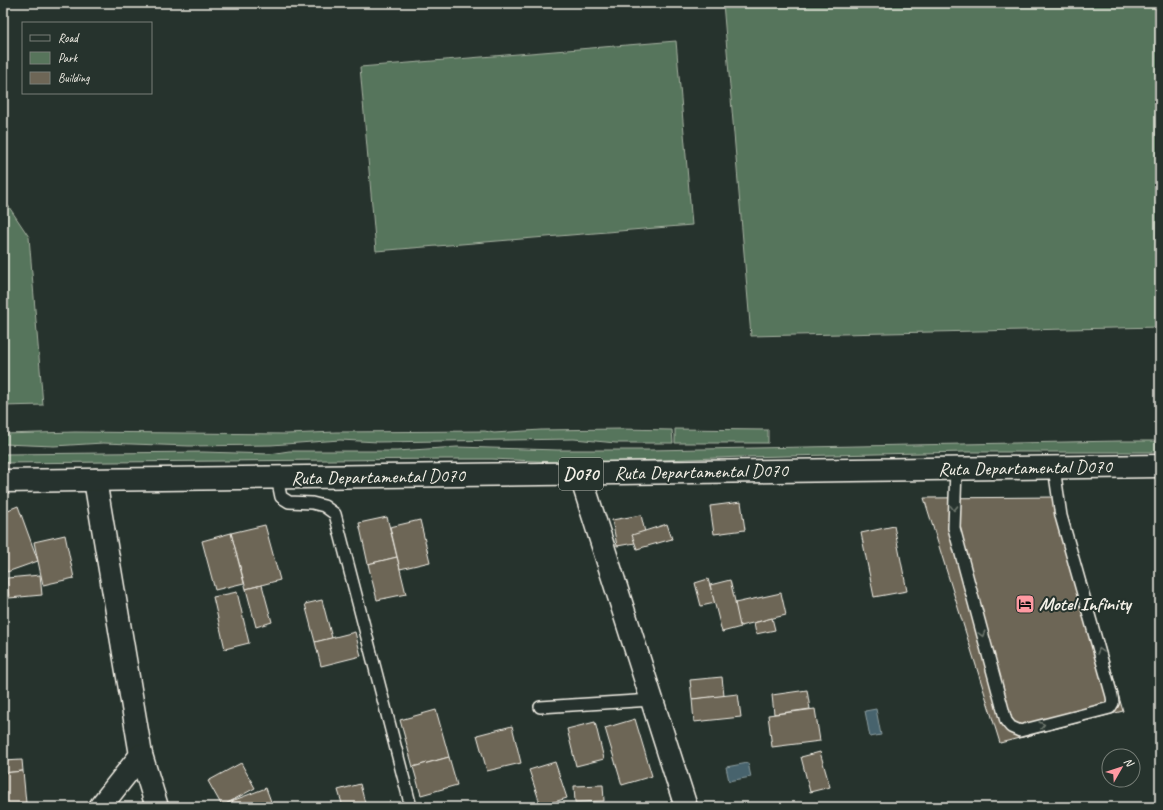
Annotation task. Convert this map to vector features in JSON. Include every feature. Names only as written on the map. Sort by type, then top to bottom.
[{"type":"main road","name":"Ruta Departamental D070","points":[[3,481],[1160,466]]},
{"type":"main road","points":[[580,474],[686,807]]},
{"type":"main road","points":[[95,480],[141,755],[157,807]]},
{"type":"main road","points":[[100,807],[141,755]]},
{"type":"lane","points":[[956,469],[954,528],[1006,721],[1011,727],[1020,731],[1110,708],[1113,703],[1061,516],[1054,468]]},
{"type":"lane","points":[[278,478],[281,497],[289,502],[312,503],[324,506],[336,514],[411,807]]},
{"type":"lane","points":[[540,708],[652,700]]},
{"type":"green space","points":[[723,3],[1160,3],[1160,327],[751,336]]},
{"type":"green space","points":[[676,41],[692,225],[376,251],[360,67]]},
{"type":"green space","points":[[3,198],[29,237],[43,405],[3,406]]},
{"type":"green space","points":[[675,429],[768,430],[768,443],[675,443]]},
{"type":"green space","points":[[541,430],[672,430],[673,443],[616,443],[574,439],[378,442],[340,440],[271,445],[189,446],[103,443],[54,446],[3,444],[3,434],[75,432],[287,434],[336,432],[485,431],[494,433]]},
{"type":"green space","points":[[1160,441],[1160,452],[965,452],[743,457],[578,463],[492,459],[444,459],[3,463],[3,454],[203,452],[270,454],[289,451],[397,451],[457,447],[558,450],[650,450]]},
{"type":"water","points":[[876,709],[881,735],[870,737],[865,711]]},
{"type":"water","points":[[748,763],[751,777],[729,781],[726,767]]},
{"type":"building","name":"Motel Infinity","points":[[1061,497],[1123,711],[1000,743],[924,498]]},
{"type":"building","points":[[741,502],[745,530],[714,534],[710,506]]},
{"type":"building","points":[[18,506],[38,561],[7,572],[3,561],[3,512]]},
{"type":"building","points":[[641,515],[647,541],[617,546],[612,520]]},
{"type":"building","points":[[387,517],[397,557],[368,564],[359,523]]},
{"type":"building","points":[[420,520],[430,562],[400,569],[390,527]]},
{"type":"building","points":[[667,524],[672,539],[637,549],[632,535]]},
{"type":"building","points":[[265,525],[280,580],[246,589],[231,533]]},
{"type":"building","points":[[894,526],[907,591],[874,597],[861,533]]},
{"type":"building","points":[[231,533],[244,583],[215,590],[202,541]]},
{"type":"building","points":[[65,535],[74,578],[43,585],[34,542]]},
{"type":"building","points":[[397,557],[406,594],[377,600],[368,564]]},
{"type":"building","points":[[40,575],[42,595],[9,598],[7,578]]},
{"type":"building","points":[[708,579],[715,603],[701,606],[695,583]]},
{"type":"building","points":[[730,580],[741,627],[722,632],[710,585]]},
{"type":"building","points":[[262,585],[272,622],[256,627],[246,589]]},
{"type":"building","points":[[3,587],[8,602],[3,604]]},
{"type":"building","points":[[237,592],[249,643],[225,649],[213,597]]},
{"type":"building","points":[[781,593],[786,615],[740,626],[735,603]]},
{"type":"building","points":[[322,600],[332,638],[315,642],[305,604]]},
{"type":"building","points":[[772,618],[775,630],[756,634],[754,623]]},
{"type":"building","points":[[355,632],[361,656],[321,666],[315,642]]},
{"type":"building","points":[[722,677],[724,696],[692,699],[690,680]]},
{"type":"building","points":[[807,690],[810,709],[774,714],[772,695]]},
{"type":"building","points":[[738,694],[741,717],[694,722],[692,699]]},
{"type":"building","points":[[815,709],[820,741],[772,747],[768,715]]},
{"type":"building","points":[[436,710],[449,757],[413,767],[400,720]]},
{"type":"building","points":[[635,719],[652,776],[622,785],[605,728]]},
{"type":"building","points":[[595,722],[604,759],[576,766],[567,729]]},
{"type":"building","points":[[512,726],[521,763],[487,771],[477,735]]},
{"type":"building","points":[[820,752],[830,787],[810,792],[801,757]]},
{"type":"building","points":[[449,757],[457,785],[421,795],[413,767]]},
{"type":"building","points":[[22,760],[23,771],[3,773],[3,761]]},
{"type":"building","points":[[555,762],[567,798],[541,806],[529,770]]},
{"type":"building","points":[[241,763],[255,788],[222,806],[208,781]]},
{"type":"building","points":[[23,771],[26,803],[3,806],[3,773]]},
{"type":"building","points":[[360,784],[366,807],[343,807],[338,790]]},
{"type":"building","points":[[603,785],[604,801],[575,802],[574,786]]},
{"type":"building","points":[[266,788],[273,807],[234,807],[232,801]]},
{"type":"building","points":[[232,801],[234,807],[218,807],[222,806]]},
{"type":"place","name":"Motel Infinity","points":[[1025,604]]}]
